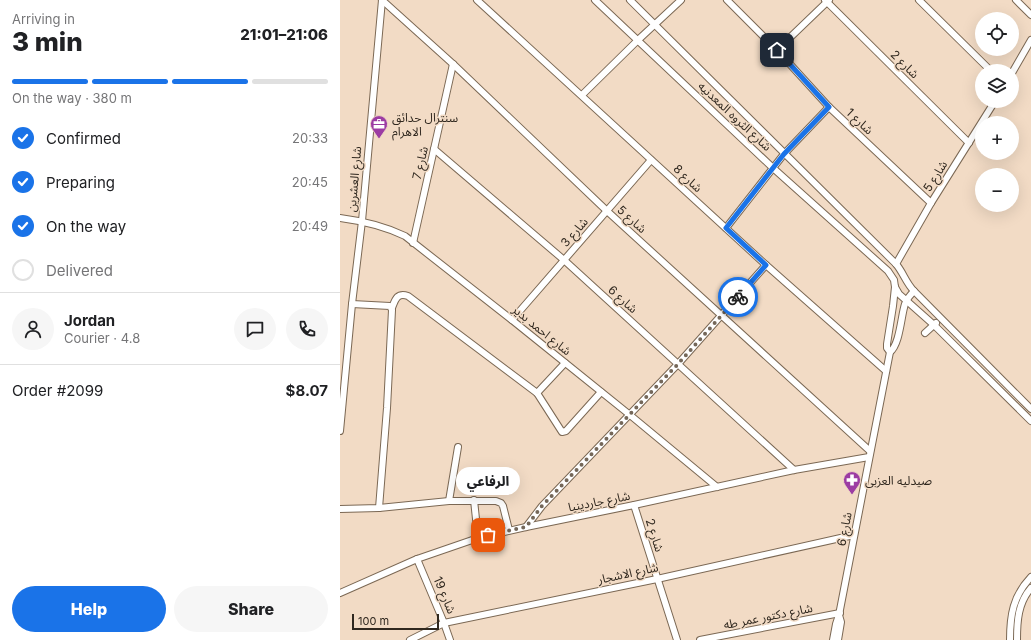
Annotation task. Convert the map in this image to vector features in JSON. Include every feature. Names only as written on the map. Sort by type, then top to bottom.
[{"type":"street","name":"شارع 5","points":[[382,0],[453,64],[607,211],[870,454]]},
{"type":"street","name":"شارع العشرين","points":[[340,430],[352,304],[362,221],[382,0]]},
{"type":"street","name":"شارع 8","points":[[477,0],[766,265],[886,371]]},
{"type":"street","name":"شارع الثروه المعدنيه","points":[[595,0],[773,168],[888,271],[894,280],[895,287],[899,294],[934,325],[1031,421]]},
{"type":"street","name":"شارع الثروه المعدنيه","points":[[630,0],[896,264],[914,291],[1031,409]]},
{"type":"street","points":[[582,95],[681,0]]},
{"type":"street","name":"شارع 1","points":[[728,0],[777,50],[829,107],[931,203]]},
{"type":"street","points":[[919,0],[984,64]]},
{"type":"street","points":[[1016,0],[1031,15]]},
{"type":"street","points":[[777,50],[827,1]]},
{"type":"street","name":"شارع 2","points":[[827,1],[969,143]]},
{"type":"street","points":[[1017,64],[1031,40]]},
{"type":"street","name":"شارع 7","points":[[413,243],[453,64]]},
{"type":"street","points":[[726,228],[784,154],[829,107]]},
{"type":"street","name":"شارع 5","points":[[896,264],[931,203],[991,108]]},
{"type":"street","name":"شارع 6","points":[[434,149],[564,260],[794,470]]},
{"type":"street","name":"شارع 3","points":[[512,320],[652,160]]},
{"type":"street","name":"شارع احمد بدير","points":[[340,218],[362,221],[405,236],[512,320],[717,487]]},
{"type":"street","points":[[526,527],[542,506],[678,364],[766,265]]},
{"type":"street","name":"شارع 6","points":[[890,352],[886,344],[894,306],[895,287]]},
{"type":"street","name":"شارع 6","points":[[833,640],[836,624],[840,614],[890,352],[896,346],[906,301],[914,291]]},
{"type":"street","points":[[379,508],[387,408],[392,308],[395,300],[399,296],[408,296],[537,393],[560,432],[566,431],[601,392]]},
{"type":"street","points":[[352,304],[388,306],[392,308]]},
{"type":"street","points":[[925,333],[941,318]]},
{"type":"street","points":[[537,393],[565,363]]},
{"type":"street","points":[[449,501],[458,447]]},
{"type":"street","name":"شارع جاردينيا","points":[[340,593],[417,559],[478,538],[509,530],[634,505],[870,454]]},
{"type":"street","points":[[474,500],[478,538]]},
{"type":"street","points":[[340,509],[379,508],[449,501],[496,501],[501,503],[503,506],[509,530]]},
{"type":"street","name":"شارع 2","points":[[634,505],[677,640]]},
{"type":"street","name":"شارع الاشجار","points":[[410,640],[444,623],[657,579],[854,535]]},
{"type":"street","name":"شارع 19","points":[[417,559],[450,640]]},
{"type":"street","points":[[1010,640],[1010,619],[1014,605],[1019,592],[1031,577]]},
{"type":"street","points":[[1017,640],[1019,609],[1024,597],[1031,588]]},
{"type":"street","name":"شارع 6","points":[[838,640],[841,622],[840,614]]},
{"type":"street","name":"شارع دكتور عمر طه","points":[[700,640],[840,614]]},
{"type":"way so far","points":[[488,535],[526,527],[536,512],[678,364],[738,297]]},
{"type":"place","name":"سنترال حدائق الاهرام","points":[[379,139]]},
{"type":"place","name":"صيدليه العزبى","points":[[852,495]]},
{"type":"place","name":"الرفاعي","points":[[488,535]]},
{"type":"route","points":[[738,297],[766,265],[726,228],[784,154],[829,107],[777,50]]}]
